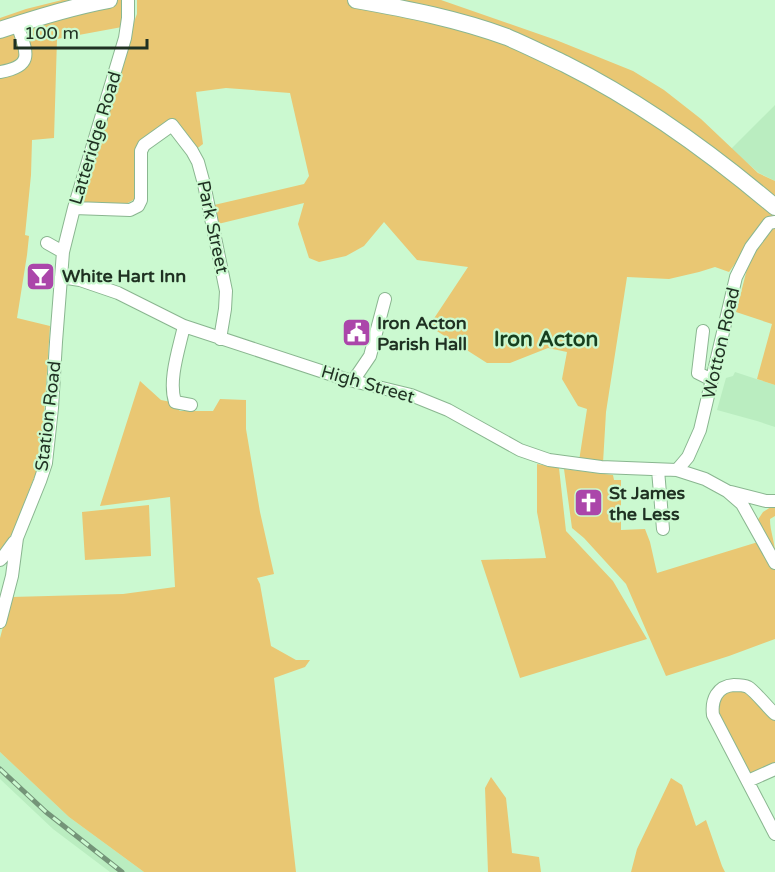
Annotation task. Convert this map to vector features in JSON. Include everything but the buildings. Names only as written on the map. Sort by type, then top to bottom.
[{"type":"main road","points":[[0,30],[37,17],[109,0]]},
{"type":"main road","points":[[356,0],[408,9],[462,23],[508,38],[576,70],[650,112],[698,145],[736,173],[775,207]]},
{"type":"street","name":"Latteridge Road","points":[[61,277],[63,252],[74,208],[125,38],[128,0]]},
{"type":"street","points":[[0,72],[19,67],[24,63],[26,50],[17,24]]},
{"type":"street","name":"Park Street","points":[[74,208],[130,210],[138,206],[141,200],[141,151],[144,145],[172,124],[198,162],[204,184],[226,291],[220,339]]},
{"type":"street","name":"Wotton Road","points":[[677,470],[688,457],[700,430],[736,277],[751,247],[769,223],[775,222]]},
{"type":"street","points":[[47,243],[63,252]]},
{"type":"street","name":"High Street","points":[[61,277],[80,280],[118,293],[184,326],[220,339],[353,381],[411,395],[448,410],[520,450],[549,460],[601,467],[677,470],[705,479]]},
{"type":"street","name":"Station Road","points":[[0,622],[4,588],[12,576],[16,538],[46,463],[61,277]]},
{"type":"street","points":[[353,381],[370,356],[386,299]]},
{"type":"street","points":[[184,326],[175,364],[172,393],[175,402],[191,405]]},
{"type":"street","points":[[703,331],[698,373],[712,381]]},
{"type":"street","points":[[688,457],[705,479],[727,491],[742,504],[775,563]]},
{"type":"street","points":[[658,470],[663,529]]},
{"type":"street","points":[[727,491],[771,501]]},
{"type":"street","points":[[750,519],[771,501]]},
{"type":"street","points":[[0,560],[16,538]]},
{"type":"street","points":[[775,714],[748,687],[738,685],[726,685],[716,693],[712,704],[713,715],[775,834]]},
{"type":"street","points":[[748,781],[775,769]]},
{"type":"shaded area","points":[[62,0],[121,0],[122,27],[57,39],[54,138],[32,140],[25,235],[29,236],[17,318],[50,326],[41,460],[12,534],[0,550],[0,18]]},
{"type":"shaded area","points":[[137,0],[441,0],[556,40],[633,71],[664,90],[701,119],[758,173],[775,181],[775,385],[757,379],[772,324],[736,312],[748,265],[740,257],[729,272],[715,267],[669,279],[627,277],[606,412],[603,463],[579,461],[587,409],[578,406],[562,379],[567,352],[548,348],[510,363],[487,363],[429,326],[468,267],[417,260],[384,222],[364,246],[346,256],[319,262],[309,258],[298,224],[304,203],[218,224],[214,205],[304,184],[309,176],[290,93],[226,88],[196,92],[203,144],[195,150],[174,120],[141,143],[137,198],[124,205],[81,204],[137,14]]},
{"type":"shaded area","points":[[775,105],[775,181],[759,173],[731,149]]},
{"type":"shaded area","points":[[735,372],[775,385],[775,427],[717,410],[726,378],[733,376]]},
{"type":"shaded area","points":[[140,381],[161,400],[171,402],[180,411],[213,411],[220,399],[246,400],[246,429],[260,512],[274,574],[257,578],[271,646],[296,660],[310,660],[305,667],[274,678],[296,872],[144,872],[69,817],[0,752],[0,638],[11,597],[123,594],[175,587],[170,497],[100,506]]},
{"type":"shaded area","points":[[537,464],[559,468],[566,531],[613,581],[647,639],[520,678],[481,560],[546,558],[537,512]]},
{"type":"shaded area","points":[[564,469],[613,475],[614,480],[621,480],[621,530],[645,529],[657,573],[758,542],[775,568],[775,639],[666,676],[626,584],[572,528]]},
{"type":"shaded area","points":[[149,505],[151,556],[85,560],[82,512]]},
{"type":"shaded area","points":[[775,507],[775,516],[770,519],[775,554],[757,521],[763,512]]},
{"type":"shaded area","points":[[732,688],[750,693],[775,717],[775,765],[751,774],[746,770],[715,713],[715,700]]},
{"type":"shaded area","points":[[0,752],[69,817],[144,872],[110,872],[53,829],[0,779]]},
{"type":"shaded area","points":[[491,777],[506,798],[512,853],[539,857],[541,872],[488,872],[485,788]]},
{"type":"shaded area","points":[[671,778],[682,785],[696,826],[706,820],[725,872],[631,872],[637,849]]},
{"type":"railway","points":[[0,769],[46,812],[122,872]]},
{"type":"place","name":"White Hart Inn","points":[[41,276]]},
{"type":"place","name":"Iron Acton Parish Hall","points":[[356,333]]},
{"type":"place","name":"St James the Less","points":[[588,503]]},
{"type":"district","name":"Iron Acton","points":[[546,339]]}]
